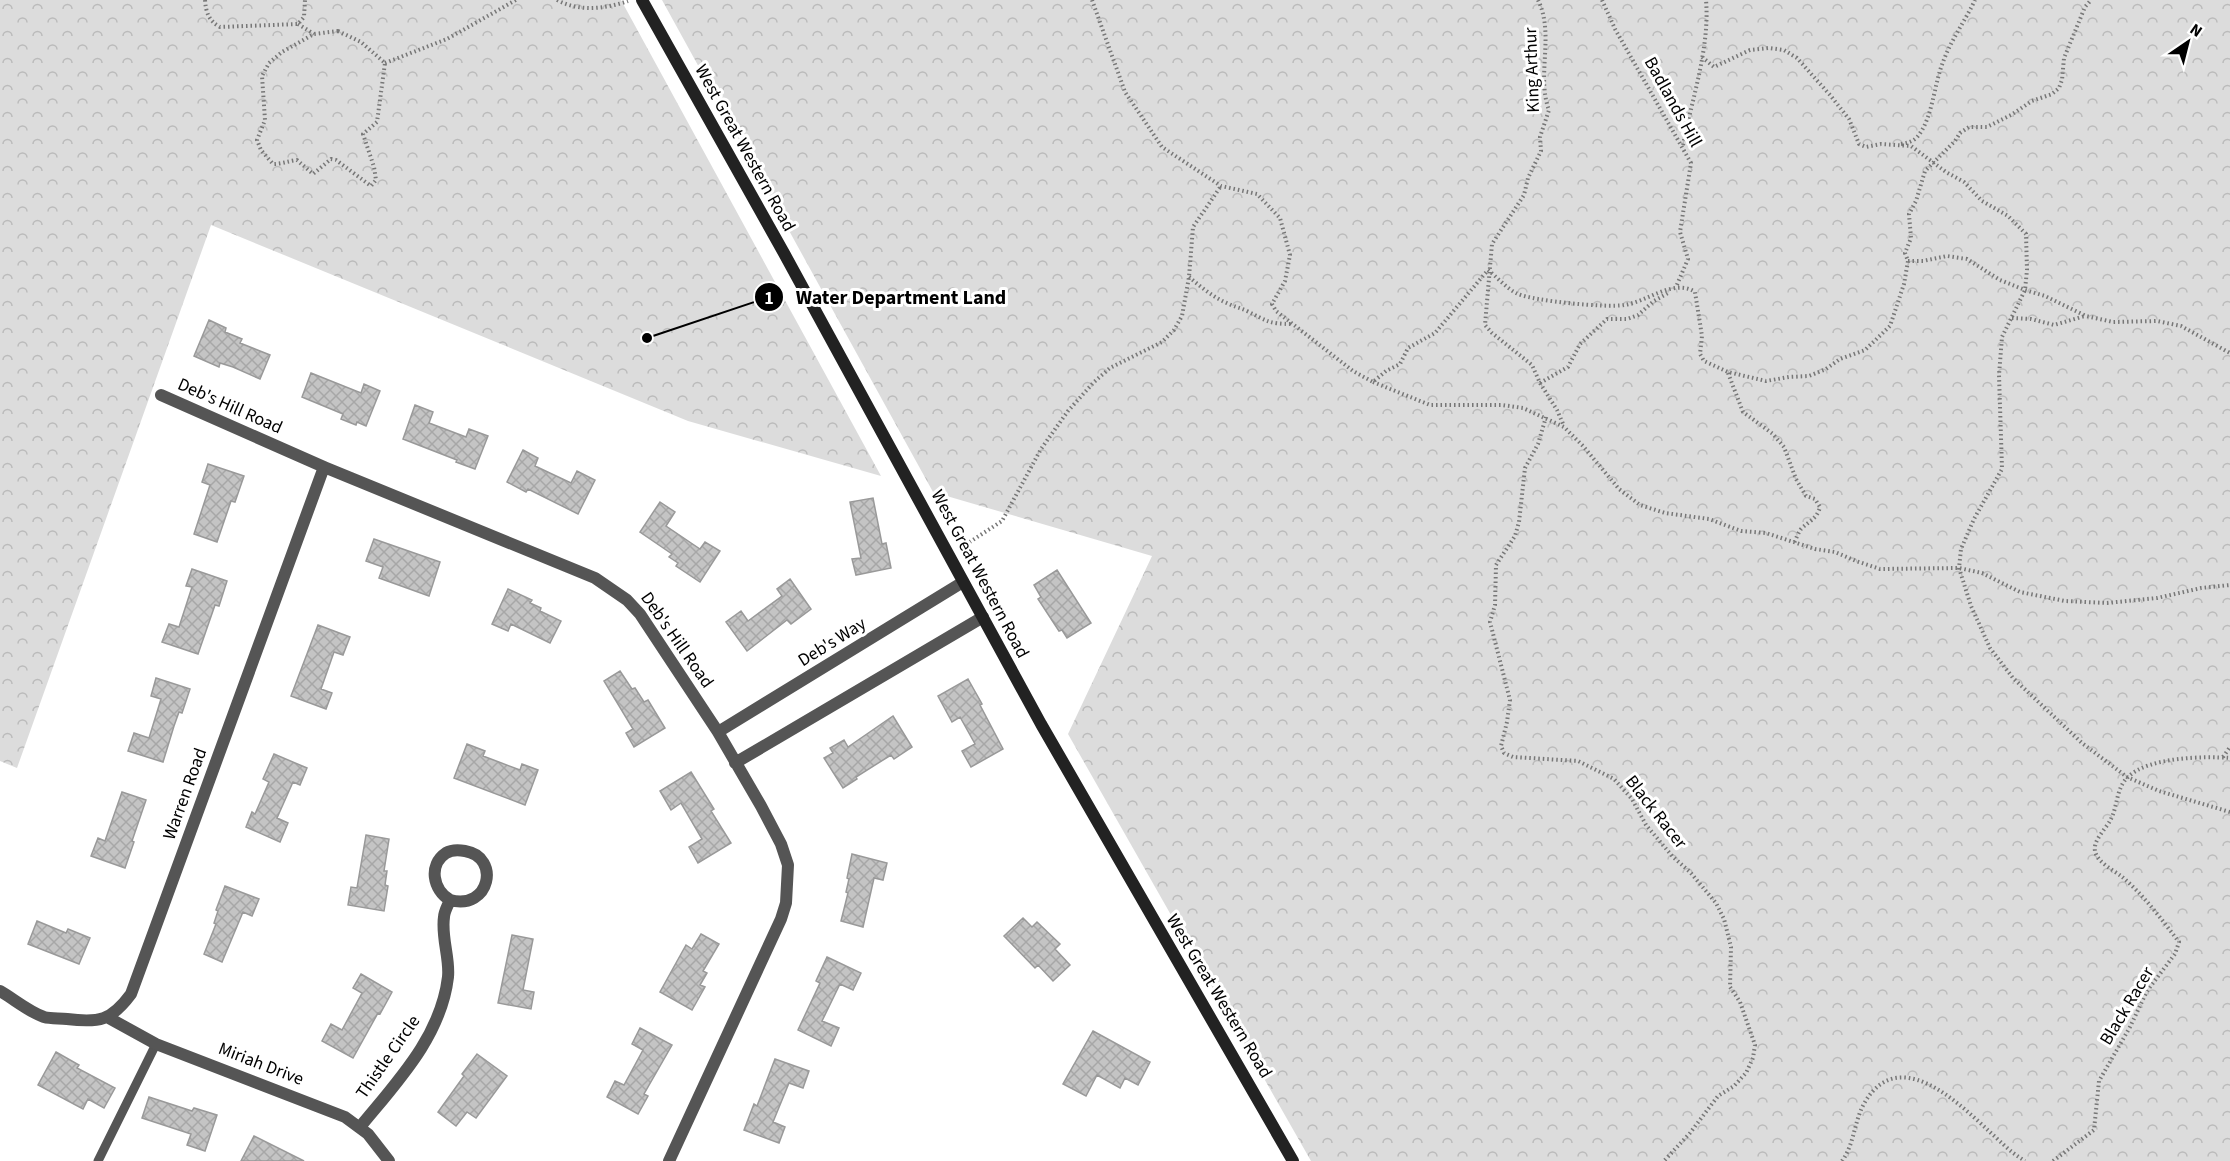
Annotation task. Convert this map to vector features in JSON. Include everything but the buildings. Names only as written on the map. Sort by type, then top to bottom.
[{"type":"street","name":"West Great Western Road","points":[[642,0],[945,546],[1046,734],[1293,1161]]},
{"type":"street","name":"Deb's Hill Road","points":[[161,395],[324,467],[595,578],[612,588],[640,614],[718,732],[761,806],[781,844],[788,865],[786,903],[781,919],[669,1161]]},
{"type":"street","name":"Warren Road","points":[[107,1017],[120,1009],[131,994],[324,467]]},
{"type":"street","name":"Deb's Way","points":[[718,732],[963,582]]},
{"type":"street","points":[[735,763],[983,617]]},
{"type":"street","points":[[464,850],[478,856],[483,861],[487,876],[481,893],[468,901],[450,900],[436,887],[437,864],[452,851],[464,850]]},
{"type":"street","name":"Thistle Circle","points":[[360,1127],[413,1060],[435,1024],[446,992],[448,970],[444,916],[450,900]]},
{"type":"street","points":[[0,991],[44,1017],[86,1022],[98,1021],[107,1017]]},
{"type":"street","name":"Miriah Drive","points":[[107,1017],[156,1044],[327,1108],[360,1127],[389,1161]]},
{"type":"lane","points":[[98,1161],[156,1044]]},
{"type":"path","points":[[205,0],[206,10],[212,22],[220,27],[298,24],[314,34]]},
{"type":"path","points":[[298,24],[304,17],[305,0]]},
{"type":"path","points":[[385,63],[447,39],[516,0]]},
{"type":"path","points":[[557,0],[568,6],[606,8],[631,0]]},
{"type":"path","points":[[1092,0],[1125,92],[1162,147],[1221,186],[1257,194],[1280,218],[1290,255],[1285,281],[1272,304],[1276,311],[1353,371],[1373,382],[1430,405],[1502,405],[1523,408],[1564,427],[1619,489],[1640,505],[1665,513],[1709,519],[1741,531],[1766,533],[1794,543],[1835,552],[1880,568],[1959,568],[1982,573],[2020,592],[2065,601],[2107,603],[2157,598],[2201,588],[2230,585]]},
{"type":"path","name":"King Arthur","points":[[1538,0],[1543,10],[1546,54],[1545,98],[1549,110],[1540,137],[1541,151],[1528,178],[1524,195],[1492,244],[1485,325],[1532,365],[1540,383]]},
{"type":"path","name":"Badlands Hill","points":[[1602,0],[1615,29],[1691,163],[1680,232],[1688,259],[1676,288]]},
{"type":"path","points":[[1683,146],[1702,57],[1708,18],[1706,0]]},
{"type":"path","points":[[1702,57],[1714,67],[1750,50],[1769,48],[1784,50],[1797,58],[1830,95],[1849,119],[1859,144],[1866,147],[1911,142],[1918,136],[1932,104],[1943,61],[1957,30],[1975,0]]},
{"type":"path","points":[[1373,382],[1386,371],[1400,364],[1408,348],[1435,333],[1488,270],[1517,294],[1593,305],[1625,305],[1676,288],[1688,287],[1695,292],[1702,336],[1700,354],[1704,361],[1728,372],[1766,381],[1809,376],[1865,350],[1890,326],[1904,284],[1908,261],[1905,253],[1911,238],[1909,214],[1916,201],[1925,171],[1960,133],[1969,127],[1987,127],[2032,101],[2052,94],[2059,88],[2064,58],[2085,7],[2091,0]]},
{"type":"path","points":[[338,31],[362,42],[385,63],[377,122],[363,135],[374,167],[376,180],[371,186],[336,160],[331,159],[313,174],[297,160],[273,164],[261,150],[256,140],[265,120],[262,76],[270,63],[282,52],[314,34],[338,31]]},
{"type":"path","points":[[1901,144],[1911,146],[1964,182],[1982,201],[2008,216],[2026,234],[2025,290],[2002,337],[1999,375],[2002,469],[1965,539],[1961,549],[1959,568],[1971,606],[1990,648],[2013,678],[2082,743],[2127,777],[2159,791],[2230,812]]},
{"type":"path","points":[[945,546],[962,547],[1002,521],[1041,448],[1081,396],[1110,368],[1162,342],[1174,330],[1182,316],[1189,277],[1193,226],[1221,186]]},
{"type":"path","points":[[1908,261],[1923,261],[1947,256],[1967,259],[2000,280],[2046,296],[2086,316],[2113,322],[2157,321],[2181,326],[2230,353]]},
{"type":"path","points":[[1189,277],[1206,291],[1228,304],[1246,310],[1263,321],[1293,324]]},
{"type":"path","points":[[1564,427],[1557,410],[1540,383],[1568,367],[1580,344],[1607,319],[1627,319],[1638,315],[1654,301],[1676,288]]},
{"type":"path","points":[[2012,318],[2031,319],[2054,325],[2086,316]]},
{"type":"path","points":[[1728,372],[1743,412],[1773,434],[1784,447],[1796,479],[1806,496],[1815,499],[1820,507],[1819,514],[1801,530],[1794,543]]},
{"type":"path","name":"Black Racer","points":[[1546,417],[1538,444],[1525,468],[1519,522],[1515,536],[1496,565],[1495,605],[1490,622],[1510,700],[1501,746],[1504,753],[1514,757],[1578,760],[1614,779],[1632,799],[1646,825],[1716,903],[1724,919],[1731,947],[1730,987],[1740,1002],[1755,1045],[1754,1058],[1746,1073],[1734,1086],[1718,1096],[1690,1133],[1664,1161]]},
{"type":"path","points":[[2223,758],[2230,747]]},
{"type":"path","points":[[2127,777],[2149,765],[2204,756],[2230,758]]},
{"type":"path","name":"Black Racer","points":[[2053,1161],[2094,1130],[2099,1081],[2130,1027],[2147,991],[2175,954],[2179,942],[2124,878],[2099,860],[2095,852],[2096,842],[2110,820],[2116,807],[2119,790],[2127,777]]},
{"type":"path","points":[[1842,1161],[1849,1150],[1865,1102],[1882,1083],[1895,1077],[1912,1078],[1937,1088],[1957,1101],[2006,1147],[2025,1161]]},
{"type":"green space","points":[[0,0],[621,0],[881,476],[688,421],[211,225],[17,768],[0,761]]},
{"type":"green space","points":[[662,0],[2230,0],[2230,1161],[1311,1161],[1068,734],[1152,556],[933,492]]},
{"type":"place","name":"Water Department Land","points":[[647,338]]}]
